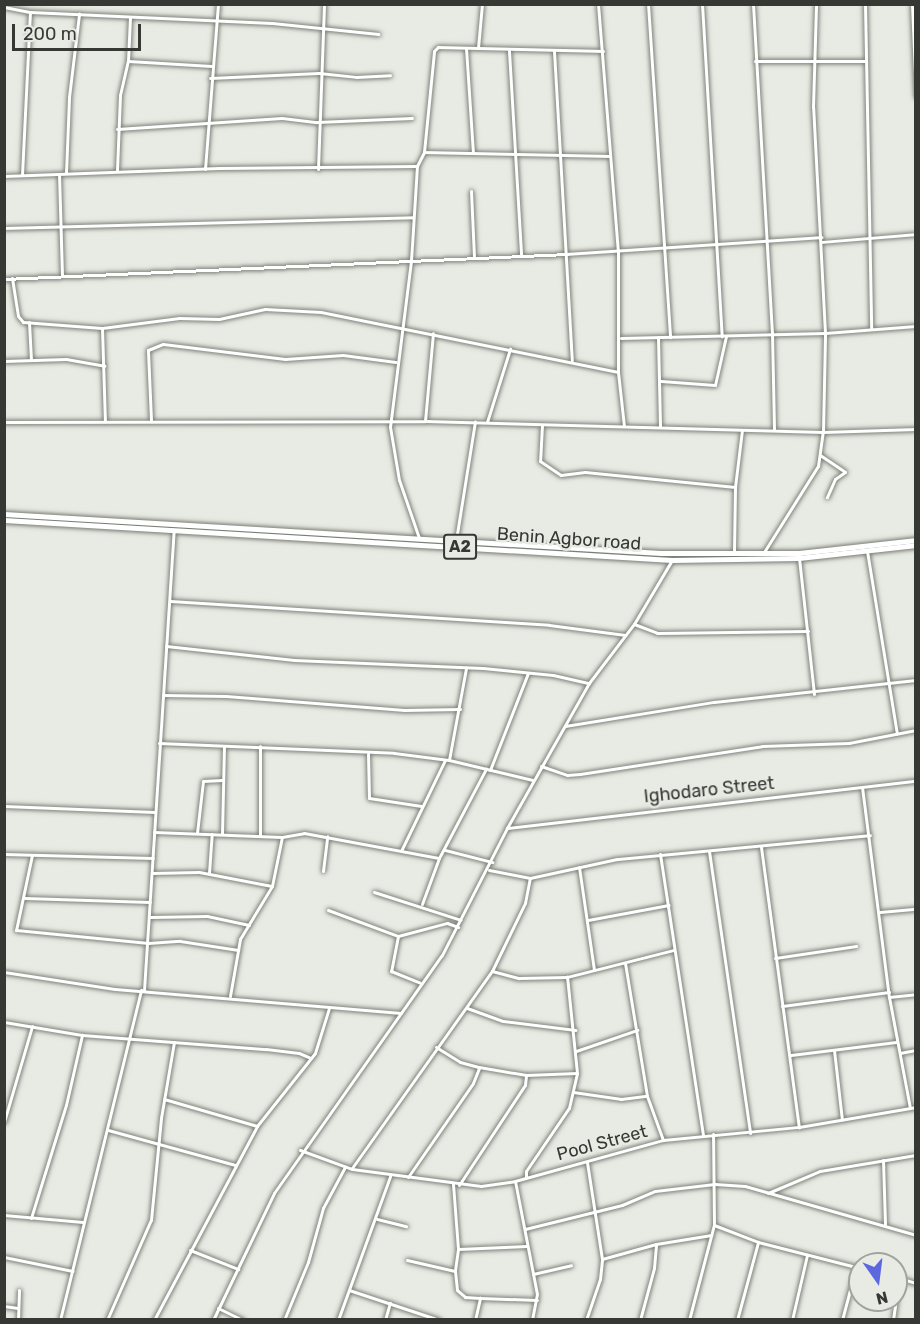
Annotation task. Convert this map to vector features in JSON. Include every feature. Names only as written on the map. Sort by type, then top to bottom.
[{"type":"highway","name":"Benin Agbor road","points":[[4,514],[534,543],[661,553],[763,554],[915,540]]},
{"type":"highway","name":"Benin Agbor road","points":[[4,520],[672,560],[799,558],[915,545]]},
{"type":"highway","points":[[533,552],[534,543]]},
{"type":"street","points":[[206,169],[210,78],[218,4]]},
{"type":"street","points":[[318,169],[320,27],[324,4]]},
{"type":"street","points":[[478,48],[482,4]]},
{"type":"street","points":[[598,4],[618,250],[621,338],[618,372],[624,426]]},
{"type":"street","points":[[648,4],[670,337]]},
{"type":"street","points":[[661,381],[715,385],[724,336],[702,4]]},
{"type":"street","points":[[753,4],[772,333],[774,430]]},
{"type":"street","points":[[763,554],[806,490],[820,455],[823,432],[825,333],[814,61],[816,4]]},
{"type":"street","points":[[865,4],[871,328]]},
{"type":"street","points":[[912,4],[915,97]]},
{"type":"street","points":[[4,7],[11,6],[30,12],[320,27],[378,34]]},
{"type":"street","points":[[22,175],[30,12]]},
{"type":"street","points":[[66,174],[69,97],[79,14]]},
{"type":"street","points":[[117,170],[117,129],[128,61],[130,17]]},
{"type":"street","points":[[419,538],[393,453],[392,421],[396,362],[411,261],[417,166],[424,152],[434,51],[438,47],[509,51],[603,51]]},
{"type":"street","points":[[466,48],[473,153]]},
{"type":"street","points":[[509,51],[517,154],[521,255]]},
{"type":"street","points":[[554,51],[563,156],[572,360]]},
{"type":"street","points":[[128,61],[212,66]]},
{"type":"street","points":[[755,61],[866,61]]},
{"type":"street","points":[[210,78],[319,73],[356,77],[390,75]]},
{"type":"street","points":[[117,129],[282,118],[317,122],[412,118]]},
{"type":"street","points":[[424,152],[610,156]]},
{"type":"street","points":[[4,176],[117,170],[417,166]]},
{"type":"street","points":[[59,174],[63,227],[62,276]]},
{"type":"street","points":[[471,190],[474,256]]},
{"type":"street","points":[[4,228],[414,217]]},
{"type":"street","points":[[821,242],[915,234]]},
{"type":"street","points":[[4,279],[411,261],[474,256],[567,254],[821,237]]},
{"type":"street","points":[[12,278],[19,321],[102,328],[179,318],[219,319],[265,309],[321,312],[572,360],[618,372]]},
{"type":"street","points":[[29,322],[31,360]]},
{"type":"street","points":[[621,338],[825,333],[915,326]]},
{"type":"street","points":[[102,328],[105,420]]},
{"type":"street","points":[[425,421],[433,333]]},
{"type":"street","points":[[658,337],[661,381],[660,427]]},
{"type":"street","points":[[151,420],[148,350],[163,344],[285,359],[343,355],[396,362]]},
{"type":"street","points":[[487,422],[510,349]]},
{"type":"street","points":[[4,361],[66,360],[104,366]]},
{"type":"street","points":[[4,422],[425,421],[823,432],[915,429]]},
{"type":"street","points":[[456,540],[475,422]]},
{"type":"street","points":[[543,425],[540,461],[561,475],[585,472],[735,487]]},
{"type":"street","points":[[734,554],[735,487],[742,430]]},
{"type":"street","points":[[820,455],[845,472],[835,479],[828,497]]},
{"type":"street","points":[[60,1320],[108,1130],[128,1038],[143,990],[150,917],[174,529]]},
{"type":"street","points":[[867,551],[897,734]]},
{"type":"street","points":[[799,558],[814,694]]},
{"type":"street","points":[[213,1320],[274,1193],[300,1150],[401,1013],[458,927],[507,828],[589,683],[634,624],[672,560]]},
{"type":"street","points":[[169,601],[583,627],[625,635]]},
{"type":"street","points":[[634,624],[657,633],[808,631]]},
{"type":"street","points":[[166,646],[294,660],[528,673],[589,683]]},
{"type":"street","points":[[401,851],[447,760],[460,709],[466,668]]},
{"type":"street","points":[[422,905],[439,858],[488,770],[528,673]]},
{"type":"street","points":[[565,726],[714,702],[814,694],[915,680]]},
{"type":"street","points":[[162,695],[226,696],[404,710],[460,709]]},
{"type":"street","points":[[541,766],[567,775],[752,747],[840,744],[915,730]]},
{"type":"street","points":[[159,743],[260,746],[447,760],[533,780]]},
{"type":"street","points":[[222,834],[224,745]]},
{"type":"street","points":[[260,746],[260,835]]},
{"type":"street","points":[[368,754],[369,798],[422,806]]},
{"type":"street","points":[[197,833],[203,781],[222,780]]},
{"type":"street","name":"Ighodaro Street","points":[[507,828],[915,781]]},
{"type":"street","points":[[862,787],[880,912],[889,997],[910,1108]]},
{"type":"street","points":[[4,806],[155,812]]},
{"type":"street","points":[[154,832],[282,837],[304,833],[439,858]]},
{"type":"street","points":[[209,873],[212,834]]},
{"type":"street","points":[[323,871],[327,836]]},
{"type":"street","points":[[488,870],[530,878],[579,867],[660,854],[870,836]]},
{"type":"street","points":[[230,996],[238,950],[249,925],[272,886],[282,837]]},
{"type":"street","points":[[761,847],[799,1127]]},
{"type":"street","points":[[445,850],[492,862]]},
{"type":"street","points":[[709,851],[750,1134]]},
{"type":"street","points":[[4,854],[153,858]]},
{"type":"street","points":[[660,854],[703,1136]]},
{"type":"street","points":[[32,855],[17,931],[148,943],[180,940],[238,950]]},
{"type":"street","points":[[579,867],[594,970]]},
{"type":"street","points":[[152,873],[209,873],[272,886]]},
{"type":"street","points":[[352,1169],[436,1047],[492,971],[525,903],[530,878]]},
{"type":"street","points":[[374,892],[422,905],[461,920]]},
{"type":"street","points":[[25,898],[150,902]]},
{"type":"street","points":[[588,921],[669,905]]},
{"type":"street","points":[[880,912],[915,909]]},
{"type":"street","points":[[328,910],[398,936],[447,923],[458,927]]},
{"type":"street","points":[[150,917],[207,915],[249,925]]},
{"type":"street","points":[[398,936],[391,971],[420,983]]},
{"type":"street","points":[[775,958],[856,946]]},
{"type":"street","points":[[492,971],[519,978],[567,977],[674,950]]},
{"type":"street","points":[[625,963],[647,1096],[663,1140]]},
{"type":"street","points":[[4,972],[143,990],[401,1013]]},
{"type":"street","points":[[526,1177],[526,1171],[569,1108],[573,1092],[577,1072],[575,1030],[567,977]]},
{"type":"street","points":[[782,1006],[889,992]]},
{"type":"street","points":[[889,997],[915,994]]},
{"type":"street","points":[[154,1320],[257,1126],[311,1058],[329,1008]]},
{"type":"street","points":[[466,1008],[495,1020],[575,1030]]},
{"type":"street","points":[[4,1022],[82,1035],[299,1053],[311,1058]]},
{"type":"street","points":[[4,1122],[32,1026]]},
{"type":"street","points":[[576,1051],[637,1030]]},
{"type":"street","points":[[31,1218],[66,1105],[82,1035]]},
{"type":"street","points":[[107,1320],[113,1298],[151,1220],[158,1144],[174,1042]]},
{"type":"street","points":[[791,1055],[896,1042]]},
{"type":"street","points":[[436,1047],[460,1062],[479,1067],[526,1075],[577,1072]]},
{"type":"street","points":[[834,1050],[842,1120]]},
{"type":"street","points":[[900,1053],[915,1050]]},
{"type":"street","points":[[408,1176],[472,1083],[479,1067]]},
{"type":"street","points":[[459,1185],[520,1094],[526,1075]]},
{"type":"street","points":[[573,1092],[621,1099],[647,1096]]},
{"type":"street","points":[[164,1099],[257,1126]]},
{"type":"street","name":"Pool Street","points":[[300,1150],[352,1169],[459,1185],[515,1181],[663,1140],[713,1134],[750,1134],[915,1107]]},
{"type":"street","points":[[108,1130],[236,1165]]},
{"type":"street","points":[[689,1320],[714,1225],[713,1134]]},
{"type":"street","points":[[768,1193],[801,1177],[915,1155]]},
{"type":"street","points":[[883,1160],[885,1224]]},
{"type":"street","points":[[586,1320],[600,1279],[602,1259],[587,1162]]},
{"type":"street","points":[[284,1320],[308,1262],[323,1208],[345,1167]]},
{"type":"street","points":[[338,1320],[377,1219],[390,1176]]},
{"type":"street","points":[[515,1181],[537,1300],[532,1320]]},
{"type":"street","points":[[453,1184],[458,1249],[455,1271],[457,1290],[465,1297],[537,1300]]},
{"type":"street","points":[[525,1229],[666,1188],[715,1184],[768,1193],[885,1224],[915,1235]]},
{"type":"street","points":[[4,1215],[84,1222]]},
{"type":"street","points":[[377,1219],[406,1226]]},
{"type":"street","points":[[714,1225],[758,1242],[848,1265]]},
{"type":"street","points":[[602,1259],[656,1244],[711,1234]]},
{"type":"street","points":[[736,1320],[758,1242]]},
{"type":"street","points":[[640,1320],[654,1268],[656,1244]]},
{"type":"street","points":[[458,1249],[527,1246]]},
{"type":"street","points":[[190,1250],[238,1269]]},
{"type":"street","points":[[792,1320],[807,1255]]},
{"type":"street","points":[[4,1257],[73,1271]]},
{"type":"street","points":[[407,1260],[455,1271]]},
{"type":"street","points":[[533,1274],[571,1265]]},
{"type":"street","points":[[18,1320],[19,1290]]},
{"type":"street","points":[[349,1290],[439,1320]]},
{"type":"street","points":[[475,1320],[480,1298]]},
{"type":"street","points":[[842,1320],[848,1300]]},
{"type":"street","points":[[385,1320],[390,1303]]},
{"type":"street","points":[[4,1306],[18,1308]]},
{"type":"street","points":[[218,1308],[243,1320]]}]
